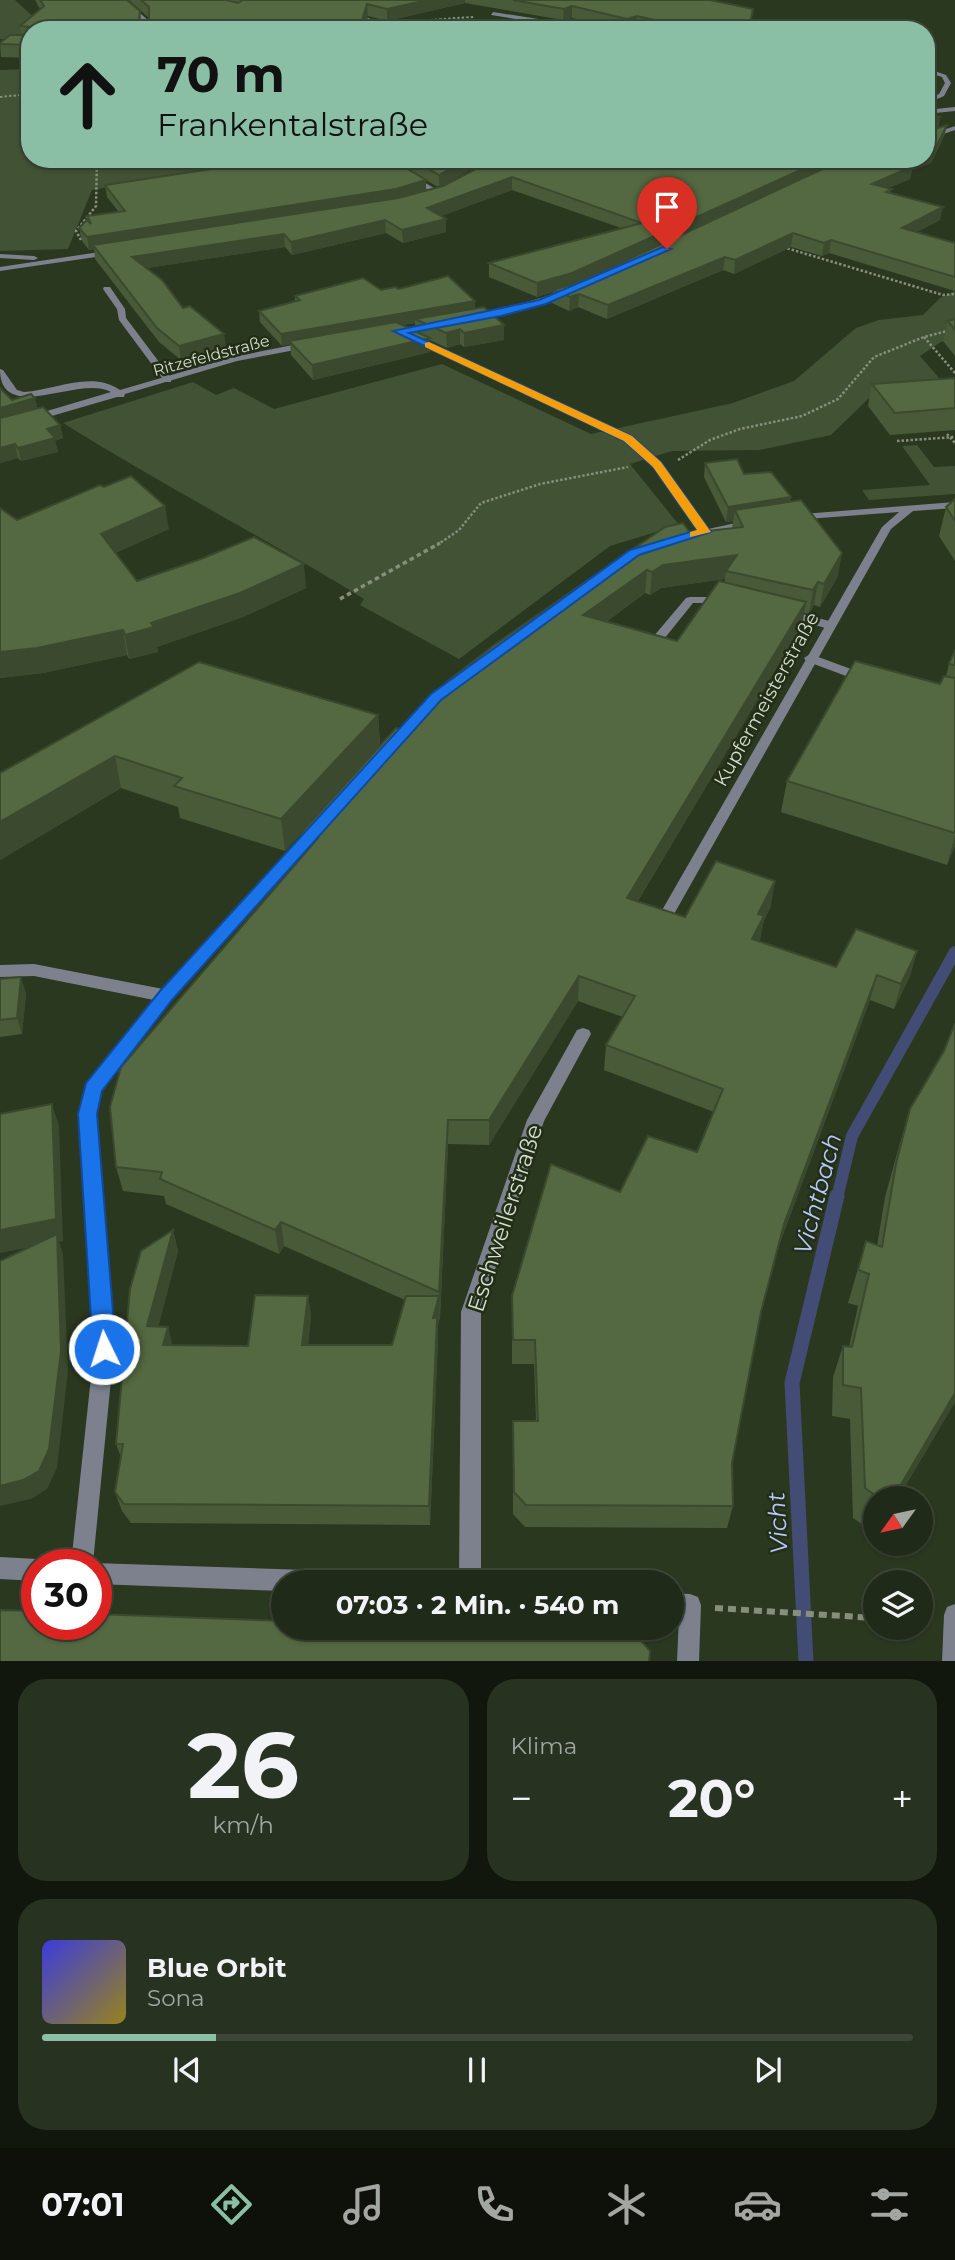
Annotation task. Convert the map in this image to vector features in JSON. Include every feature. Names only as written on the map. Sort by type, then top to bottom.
[{"type":"street","points":[[122,0],[146,21]]},
{"type":"street","points":[[493,14],[538,21]]},
{"type":"street","points":[[935,73],[944,76],[948,83],[942,95],[935,98]]},
{"type":"street","points":[[935,111],[955,109]]},
{"type":"street","points":[[935,135],[955,128]]},
{"type":"street","points":[[396,168],[443,192],[429,197]]},
{"type":"street","points":[[0,269],[117,251]]},
{"type":"street","points":[[0,256],[58,260]]},
{"type":"street","points":[[107,289],[121,309],[122,318],[168,380]]},
{"type":"street","points":[[463,320],[512,311],[575,291]]},
{"type":"street","points":[[411,329],[398,331],[618,433],[657,465],[705,532]]},
{"type":"street","name":"Ritzefeldstraße","points":[[0,428],[121,395],[236,359],[317,344]]},
{"type":"street","points":[[0,372],[14,392],[24,396],[91,383],[106,384],[121,395]]},
{"type":"street","points":[[784,518],[955,505]]},
{"type":"street","name":"Kupfermeisterstraße","points":[[664,919],[810,658],[887,527],[912,507]]},
{"type":"street","points":[[681,539],[758,522]]},
{"type":"street","points":[[652,646],[690,600],[718,598],[743,604]]},
{"type":"street","points":[[768,610],[830,625]]},
{"type":"street","points":[[810,658],[881,685]]},
{"type":"street","points":[[380,759],[436,697],[458,681]]},
{"type":"street","points":[[84,1549],[104,1349],[88,1114],[93,1089],[166,996],[324,821]]},
{"type":"street","points":[[0,971],[34,970],[166,996]]},
{"type":"street","name":"Eschweilerstraße","points":[[470,1570],[471,1312],[536,1120],[583,1034]]},
{"type":"street","points":[[0,1568],[21,1569]]},
{"type":"street","points":[[112,1574],[271,1580]]},
{"type":"street","points":[[953,1661],[955,1618]]},
{"type":"street","points":[[684,1629],[688,1661]]},
{"type":"path","points":[[401,21],[493,14]]},
{"type":"path","points":[[359,17],[374,21]]},
{"type":"path","points":[[0,97],[21,95]]},
{"type":"path","points":[[91,255],[76,231],[96,206],[97,168]]},
{"type":"path","points":[[779,246],[943,295],[955,294]]},
{"type":"path","points":[[340,598],[427,552],[459,530],[481,503],[586,473],[681,460],[710,440],[740,429],[802,416],[838,400],[874,357],[924,337],[955,329]]},
{"type":"path","points":[[924,337],[955,373]]},
{"type":"path","points":[[897,441],[951,436],[955,443]]},
{"type":"path","points":[[720,1608],[863,1618]]},
{"type":"green space","points":[[0,0],[15,0],[38,21],[21,21],[21,36],[16,40],[0,39]]},
{"type":"green space","points":[[21,69],[21,168],[213,168],[92,190],[68,249],[0,251],[0,70]]},
{"type":"green space","points":[[955,291],[955,338],[941,342],[920,356],[952,393],[868,399],[831,435],[759,450],[672,451],[630,464],[679,525],[610,546],[459,659],[360,605],[364,599],[63,423],[193,382],[216,395],[234,388],[274,409],[442,364],[591,434],[733,403],[794,381],[856,328],[879,320],[923,315],[940,298]]},
{"type":"green space","points":[[917,445],[934,467],[955,466],[955,494],[869,500],[862,490],[930,485],[902,446]]},
{"type":"building","points":[[40,0],[127,0],[140,11],[139,20],[149,20],[149,7],[141,0],[226,0],[238,3],[243,0],[428,0],[387,9],[367,4],[362,21],[26,21],[44,6]]},
{"type":"building","points":[[513,0],[710,0],[753,9],[750,21],[660,21],[637,16],[627,19],[572,6],[564,9]]},
{"type":"building","points":[[10,35],[21,35],[21,45],[0,44]]},
{"type":"building","points":[[947,125],[935,149],[935,129]]},
{"type":"building","points":[[217,168],[406,168],[426,180],[396,189],[87,237],[79,228],[87,220],[91,224],[87,216],[125,211],[105,185]]},
{"type":"building","points":[[427,168],[451,168],[439,175]]},
{"type":"building","points":[[478,168],[805,168],[572,273],[537,283],[489,263],[642,223],[512,177],[427,208],[446,219],[402,230],[385,220],[291,242],[284,234],[132,257],[162,280],[183,308],[190,306],[224,334],[179,346],[157,328],[93,245],[398,198],[443,186]]},
{"type":"building","points":[[825,168],[908,168],[872,184],[892,189],[886,192],[943,207],[902,228],[955,243],[955,277],[831,240],[824,243],[793,233],[735,260],[725,257],[608,305],[579,294],[570,297],[553,290],[580,282]]},
{"type":"building","points":[[448,276],[475,301],[281,334],[259,311],[300,300],[295,296],[363,278],[381,290],[395,287],[399,289]]},
{"type":"building","points":[[484,307],[504,325],[464,333],[460,329],[446,333],[415,319]]},
{"type":"building","points":[[955,319],[955,330],[948,321]]},
{"type":"building","points":[[396,322],[430,338],[312,365],[289,341]]},
{"type":"building","points":[[955,378],[955,408],[895,413],[872,384]]},
{"type":"building","points":[[0,388],[12,400],[31,394],[35,398],[0,408]]},
{"type":"building","points":[[43,407],[60,425],[47,429],[55,438],[18,448],[15,444],[0,448],[0,418]]},
{"type":"building","points":[[737,459],[744,474],[771,472],[791,497],[728,507],[705,463]]},
{"type":"building","points":[[131,476],[165,506],[101,534],[137,581],[254,537],[304,564],[240,593],[151,623],[154,627],[125,635],[123,630],[37,648],[0,652],[0,508],[17,520],[100,485],[104,487]]},
{"type":"building","points":[[955,499],[955,521],[946,507]]},
{"type":"building","points":[[801,500],[842,553],[824,584],[818,582],[813,590],[726,571],[737,555],[663,565],[652,572],[647,570],[583,615],[677,641],[719,581],[806,602],[627,898],[685,917],[716,861],[775,881],[758,914],[764,916],[752,939],[836,967],[856,929],[917,951],[901,984],[877,975],[784,1224],[761,1312],[732,1463],[733,1506],[526,1505],[514,1492],[513,1421],[538,1421],[535,1340],[513,1340],[512,1296],[551,1164],[620,1192],[648,1136],[697,1152],[723,1089],[606,1045],[635,996],[579,976],[489,1120],[448,1120],[439,1292],[281,1222],[275,1230],[160,1179],[162,1172],[116,1167],[110,1107],[121,1067],[318,838],[301,833],[396,728],[408,731],[448,681],[494,645],[665,527],[683,523],[690,533],[743,527],[735,510]]},
{"type":"building","points":[[955,650],[955,665],[949,664]]},
{"type":"building","points":[[855,661],[940,684],[944,676],[955,678],[955,833],[787,781]]},
{"type":"building","points":[[199,662],[378,715],[281,819],[174,786],[182,778],[115,756],[0,822],[0,773]]},
{"type":"building","points":[[21,977],[17,1018],[0,1020],[0,979]]},
{"type":"building","points":[[955,1023],[955,1393],[900,1486],[865,1486],[861,1388],[843,1385],[843,1346],[852,1347],[869,1274],[858,1270],[866,1241],[882,1247],[896,1164],[910,1109],[944,1051]]},
{"type":"building","points":[[52,1104],[56,1219],[0,1230],[0,1114]]},
{"type":"building","points":[[173,1230],[147,1326],[168,1327],[163,1345],[248,1346],[255,1295],[308,1296],[302,1345],[392,1345],[406,1296],[439,1296],[433,1318],[437,1318],[429,1506],[124,1504],[115,1492],[123,1444],[116,1444],[130,1289],[141,1251]]},
{"type":"building","points":[[57,1234],[61,1351],[49,1449],[39,1471],[23,1480],[0,1486],[0,1261]]},
{"type":"building","points":[[0,1610],[21,1611],[21,1640],[112,1640],[112,1615],[271,1621],[271,1640],[640,1640],[650,1651],[649,1661],[0,1661]]},
{"type":"waterway","name":"Vichtbach","points":[[837,1198],[852,1136],[955,952]]},
{"type":"waterway","name":"Vicht","points":[[806,1661],[792,1383],[837,1196]]},
{"type":"slow traffic","points":[[429,345],[578,413],[628,439],[657,465],[705,532],[695,535]]},
{"type":"route","points":[[104,1349],[88,1114],[93,1089],[166,996],[436,697],[635,552],[705,532],[657,465],[628,439],[578,413],[398,331],[501,313],[543,302],[575,291],[667,249]]}]
